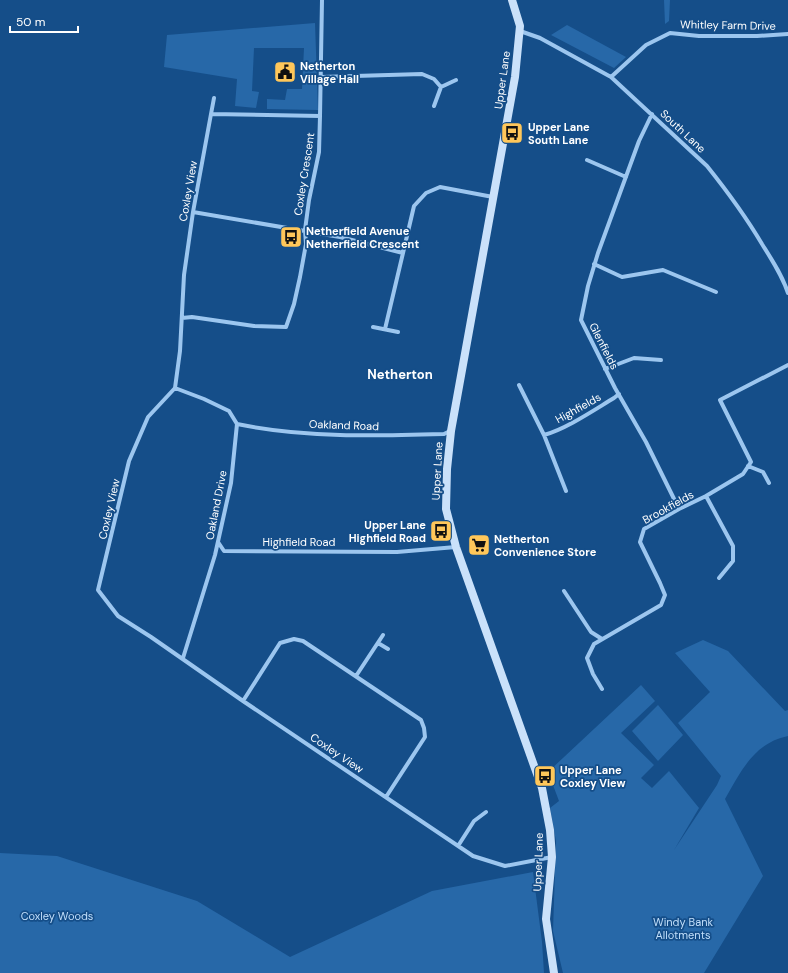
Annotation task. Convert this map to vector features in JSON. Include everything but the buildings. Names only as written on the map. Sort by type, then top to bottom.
[{"type":"main road","name":"Upper Lane","points":[[512,0],[520,26],[515,77],[451,431],[447,469],[446,509],[456,546],[540,780],[550,830],[552,857],[546,919],[554,973]]},
{"type":"street","name":"Coxley Crescent","points":[[182,318],[192,317],[254,326],[286,327],[294,304],[300,277],[306,244],[304,230],[318,152],[322,0]]},
{"type":"street","name":"South Lane","points":[[520,31],[540,38],[611,77],[707,166],[719,180],[750,224],[784,281],[788,293]]},
{"type":"street","name":"Whitley Farm Drive","points":[[611,77],[646,45],[670,33],[713,36],[788,34]]},
{"type":"street","points":[[321,77],[422,74],[434,79],[442,87]]},
{"type":"street","points":[[434,106],[442,87],[456,80]]},
{"type":"street","name":"Coxley View","points":[[214,98],[193,212],[184,275],[180,351],[175,388],[148,417],[129,461],[98,590],[118,616],[183,658],[243,701],[473,856],[505,866],[552,857]]},
{"type":"street","points":[[211,114],[320,116]]},
{"type":"street","name":"Glenfields","points":[[652,114],[639,141],[594,264],[581,320],[605,369],[646,442],[679,509]]},
{"type":"street","points":[[587,160],[626,177]]},
{"type":"street","points":[[385,329],[414,206],[426,193],[440,187],[494,197]]},
{"type":"street","points":[[193,212],[340,237],[403,253]]},
{"type":"street","points":[[594,264],[622,277],[663,270],[716,292]]},
{"type":"street","points":[[373,327],[398,332]]},
{"type":"street","points":[[605,369],[634,358],[661,360]]},
{"type":"street","points":[[769,482],[763,472],[748,466],[751,462],[720,400],[788,365]]},
{"type":"street","points":[[519,385],[544,435],[566,491]]},
{"type":"street","points":[[175,388],[204,399],[229,411],[237,424]]},
{"type":"street","name":"Highfields","points":[[544,435],[578,419],[619,394]]},
{"type":"street","name":"Oakland Road","points":[[237,424],[260,429],[363,436],[444,434],[451,431]]},
{"type":"street","name":"Oakland Drive","points":[[183,658],[218,542],[231,483],[237,424]]},
{"type":"street","name":"Brookfields","points":[[602,690],[593,674],[587,658],[592,647],[602,639],[661,605],[665,595],[640,542],[644,529],[679,509],[706,496],[743,474],[748,466]]},
{"type":"street","name":"Brookfields","points":[[706,496],[733,546],[733,561],[719,578]]},
{"type":"street","name":"Highfield Road","points":[[218,542],[224,551],[397,552],[456,546]]},
{"type":"street","points":[[564,591],[591,632],[602,639]]},
{"type":"street","points":[[356,676],[384,635]]},
{"type":"street","points":[[243,701],[280,643],[294,639],[303,641],[356,676],[421,720],[424,728],[425,737],[386,797]]},
{"type":"street","points":[[378,643],[388,649]]},
{"type":"street","points":[[458,846],[474,821],[486,812]]},
{"type":"green space","points":[[664,0],[670,0],[669,21],[665,24]]},
{"type":"green space","points":[[315,23],[318,110],[267,109],[267,99],[285,100],[287,89],[302,89],[304,48],[254,48],[252,91],[259,92],[256,108],[235,106],[237,79],[164,67],[167,35]]},
{"type":"green space","points":[[567,25],[626,57],[614,68],[551,35]]},
{"type":"green space","name":"Windy Bank Allotments","points":[[703,640],[728,651],[785,711],[788,710],[788,736],[766,745],[757,752],[743,769],[725,799],[763,876],[704,973],[563,973],[553,931],[556,841],[550,808],[559,801],[548,772],[641,685],[655,701],[621,733],[654,765],[641,778],[652,788],[669,771],[699,808],[674,850],[717,785],[721,776],[678,723],[710,692],[675,653]]},
{"type":"green space","points":[[658,705],[683,735],[658,761],[632,731]]},
{"type":"green space","name":"Coxley Woods","points":[[0,853],[57,856],[197,901],[290,957],[432,891],[533,872],[542,942],[544,973],[0,973]]},
{"type":"place","name":"Netherton Village Hall","points":[[285,72]]},
{"type":"place","name":"Upper Lane South Lane","points":[[512,133]]},
{"type":"place","name":"Netherfield Avenue Netherfield Crescent","points":[[291,237]]},
{"type":"place","name":"Upper Lane Highfield Road","points":[[441,531]]},
{"type":"place","name":"Netherton Convenience Store","points":[[479,545]]},
{"type":"place","name":"Upper Lane Coxley View","points":[[545,776]]},
{"type":"district","name":"Netherton","points":[[400,374]]}]
